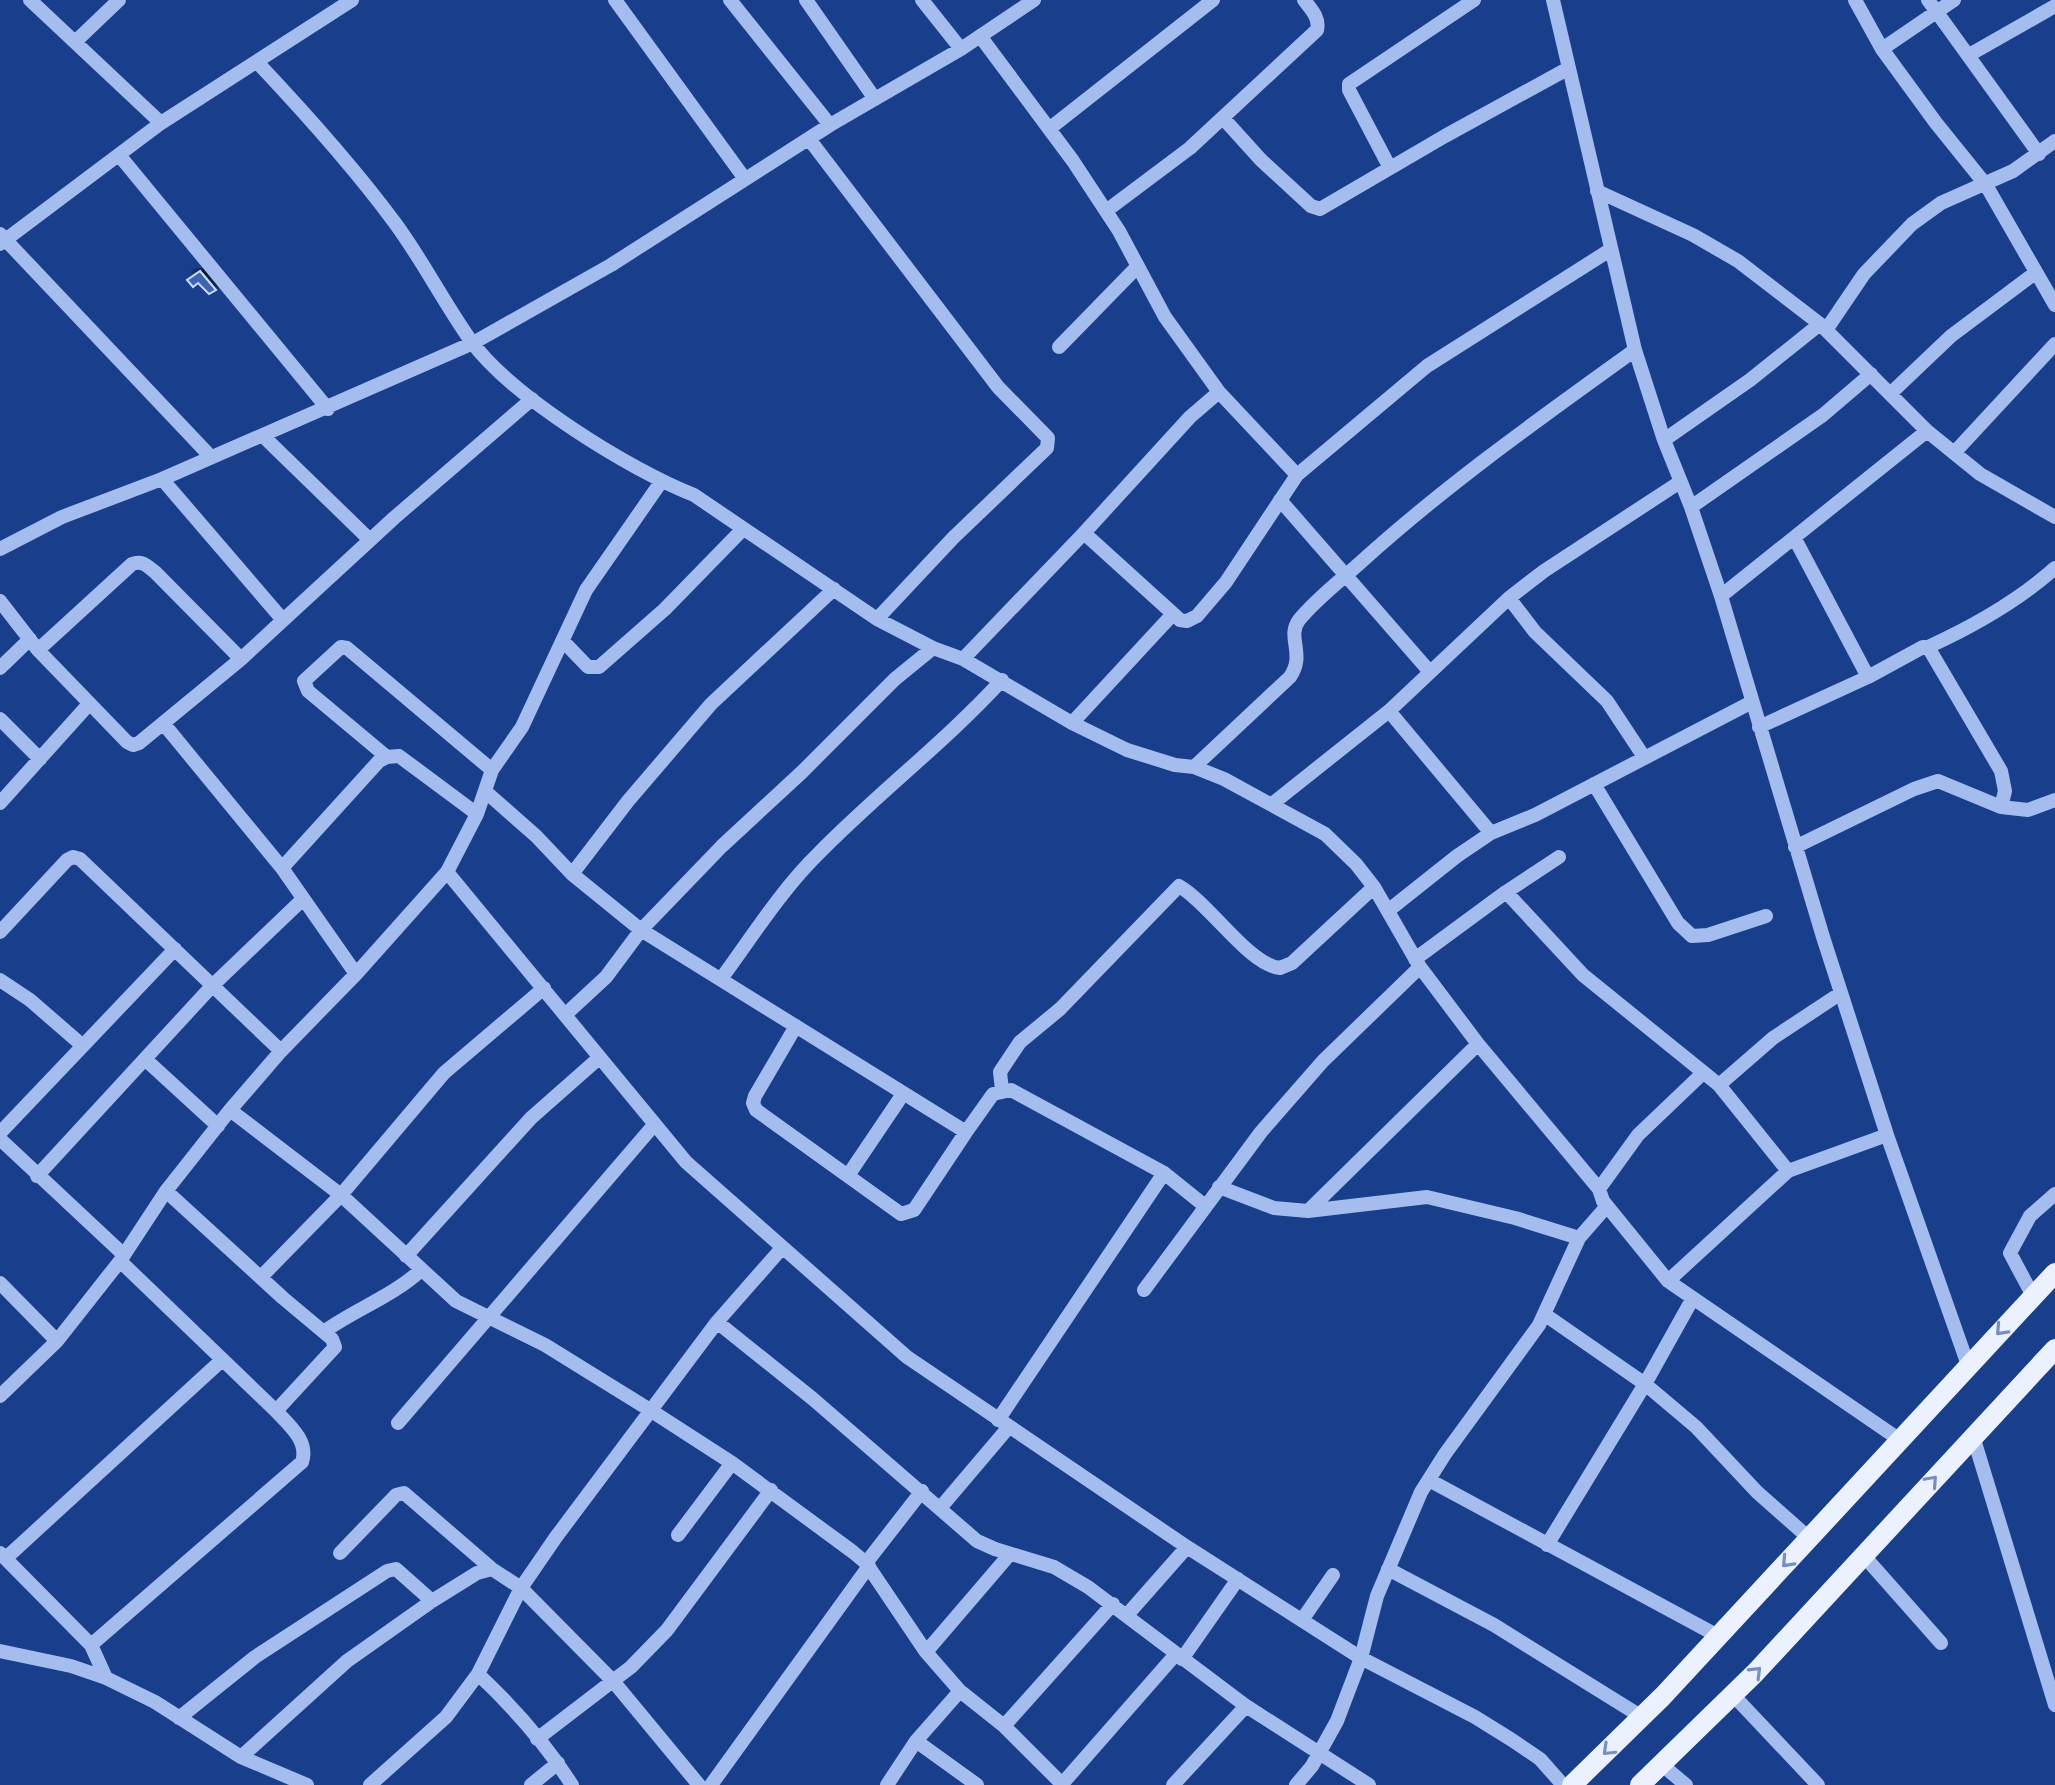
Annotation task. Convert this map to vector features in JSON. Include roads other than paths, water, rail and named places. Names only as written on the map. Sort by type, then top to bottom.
[{"type":"main road","points":[[1572,1785],[1642,1717],[2055,1273]]},
{"type":"main road","points":[[1640,1785],[1733,1695],[2055,1349]]},
{"type":"street","points":[[30,0],[161,123]]},
{"type":"street","points":[[75,42],[119,0]]},
{"type":"street","points":[[615,0],[745,179]]},
{"type":"street","points":[[730,0],[830,125]]},
{"type":"street","points":[[806,0],[875,99]]},
{"type":"street","points":[[0,549],[62,517],[162,479],[328,409],[473,343],[611,265],[830,125],[961,49],[1034,0]]},
{"type":"street","points":[[1049,129],[1213,0]]},
{"type":"street","points":[[1106,211],[1190,148],[1317,30],[1319,24],[1315,14],[1304,0]]},
{"type":"street","points":[[1390,168],[1349,90],[1349,84],[1474,0]]},
{"type":"street","points":[[1553,0],[1635,350],[1721,596],[1795,847],[1887,1135],[1968,1365]]},
{"type":"street","points":[[1855,0],[1882,49],[1986,185],[2055,305]]},
{"type":"street","points":[[1882,49],[1932,5],[1954,0]]},
{"type":"street","points":[[211,457],[2,239],[161,123],[345,2]]},
{"type":"street","points":[[926,2],[961,49]]},
{"type":"street","points":[[1932,5],[2039,154]]},
{"type":"street","points":[[1969,55],[2055,6]]},
{"type":"street","points":[[980,36],[1106,211],[1165,317],[1219,392],[1297,475]]},
{"type":"street","points":[[257,62],[328,138],[397,226],[473,343],[552,414],[661,482],[694,495],[877,619],[933,648],[963,659],[1072,723],[1127,750],[1175,765],[1194,767],[1224,779],[1325,834],[1374,887],[1417,963],[1478,1044],[1599,1189],[1607,1206],[1668,1281],[1900,1440]]},
{"type":"street","points":[[1223,118],[1261,160],[1316,209],[1569,68]]},
{"type":"street","points":[[809,139],[998,387],[1048,438],[1047,448],[953,538],[877,619]]},
{"type":"street","points":[[1664,440],[1823,327],[1864,274],[1912,224],[1941,203],[2013,171],[2055,141]]},
{"type":"street","points":[[119,155],[328,409]]},
{"type":"street","points":[[1597,191],[1693,235],[1738,261],[1823,327],[1927,431],[1980,474],[2055,517]]},
{"type":"street","points":[[1084,533],[1180,620],[1187,621],[1197,616],[1226,582],[1297,475],[1427,366],[1610,250]]},
{"type":"street","points":[[1059,347],[1138,266]]},
{"type":"street","points":[[1890,394],[1951,336],[2035,273]]},
{"type":"street","points":[[1954,453],[2055,344]]},
{"type":"street","points":[[1194,767],[1290,677],[1299,658],[1294,633],[1298,622],[1347,575],[1403,524],[1635,350]]},
{"type":"street","points":[[1691,507],[1823,415],[1871,374]]},
{"type":"street","points":[[963,659],[1190,417],[1219,392]]},
{"type":"street","points":[[0,601],[89,704],[133,745],[241,659],[370,540],[532,399]]},
{"type":"street","points":[[1721,596],[1927,431]]},
{"type":"street","points":[[263,436],[370,540]]},
{"type":"street","points":[[162,479],[283,620]]},
{"type":"street","points":[[0,1396],[57,1341],[122,1258],[166,1191],[230,1110],[447,872],[477,814],[492,770],[522,727],[586,590],[661,482]]},
{"type":"street","points":[[1272,804],[1389,711],[1509,598],[1544,571],[1680,482]]},
{"type":"street","points":[[1280,500],[1430,672]]},
{"type":"street","points":[[563,641],[588,667],[599,667],[665,609],[743,529]]},
{"type":"street","points":[[1795,539],[1868,677]]},
{"type":"street","points":[[0,668],[138,562],[155,572],[241,659]]},
{"type":"street","points":[[1759,727],[1868,677],[1923,647],[1969,628],[2029,591],[2055,568]]},
{"type":"street","points":[[572,874],[628,801],[711,704],[834,589]]},
{"type":"street","points":[[1509,598],[1535,632],[1607,701],[1644,757]]},
{"type":"street","points":[[1072,723],[1173,614]]},
{"type":"street","points":[[387,757],[304,685],[304,681],[341,647],[347,648],[492,770]]},
{"type":"street","points":[[1928,647],[2001,771],[2005,791],[2001,807]]},
{"type":"street","points":[[565,1015],[606,977],[641,930],[722,846],[895,679],[933,648]]},
{"type":"street","points":[[721,979],[817,854],[1002,680]]},
{"type":"street","points":[[1389,910],[1491,833],[1535,815],[1752,702]]},
{"type":"street","points":[[0,803],[89,704]]},
{"type":"street","points":[[1389,711],[1491,833]]},
{"type":"street","points":[[0,719],[40,759]]},
{"type":"street","points":[[163,723],[282,868],[356,974]]},
{"type":"street","points":[[282,868],[379,761],[387,757],[399,756],[477,814]]},
{"type":"street","points":[[1795,847],[1914,789],[1938,781],[2001,807],[2028,810],[2055,800]]},
{"type":"street","points":[[1594,784],[1678,923],[1692,936],[1708,935],[1766,916]]},
{"type":"street","points":[[486,792],[536,836],[572,874],[641,930],[966,1132]]},
{"type":"street","points":[[0,932],[73,857],[80,859],[281,1051]]},
{"type":"street","points":[[1144,1290],[1261,1132],[1323,1061],[1417,963],[1506,892],[1559,857]]},
{"type":"street","points":[[447,872],[686,1162],[907,1357],[1187,1547],[1361,1658],[1475,1717],[1512,1740],[1540,1759],[1563,1785]]},
{"type":"street","points":[[1002,1090],[1000,1072],[1020,1042],[1060,1009],[1179,886],[1259,960],[1280,968],[1292,963],[1374,887]]},
{"type":"street","points":[[1506,892],[1583,975],[1719,1085],[1788,1171]]},
{"type":"street","points":[[37,1176],[213,985],[303,899]]},
{"type":"street","points":[[91,1645],[302,1462],[305,1453],[304,1446],[276,1411],[0,1136],[175,949]]},
{"type":"street","points":[[0,980],[30,1000],[83,1046]]},
{"type":"street","points":[[261,1277],[341,1195],[444,1073],[544,988]]},
{"type":"street","points":[[1719,1085],[1773,1038],[1841,993]]},
{"type":"street","points":[[796,1026],[753,1103],[762,1114],[901,1214],[914,1210],[993,1094],[1002,1090],[1011,1090],[1164,1173],[1205,1206]]},
{"type":"street","points":[[1308,1211],[1478,1044]]},
{"type":"street","points":[[406,1256],[531,1118],[599,1058]]},
{"type":"street","points":[[145,1059],[218,1126]]},
{"type":"street","points":[[1599,1189],[1638,1135],[1703,1073]]},
{"type":"street","points":[[849,1174],[903,1094]]},
{"type":"street","points":[[230,1110],[341,1195],[456,1301],[486,1318],[513,1327],[650,1410],[771,1490],[868,1564],[926,1652],[960,1691],[1004,1726],[1063,1784],[1179,1656],[1238,1579]]},
{"type":"street","points":[[398,1423],[654,1125]]},
{"type":"street","points":[[1668,1281],[1788,1171],[1887,1135]]},
{"type":"street","points":[[941,1507],[1003,1424],[1164,1173]]},
{"type":"street","points":[[1219,1187],[1274,1208],[1308,1211],[1427,1197],[1515,1218],[1579,1238]]},
{"type":"street","points":[[166,1191],[332,1339],[335,1347],[276,1411]]},
{"type":"street","points":[[2033,1296],[2010,1253],[2030,1216],[2055,1194]]},
{"type":"street","points":[[1296,1785],[1337,1721],[1361,1658],[1377,1596],[1411,1514],[1429,1480],[1519,1355],[1544,1314],[1579,1238],[1607,1206]]},
{"type":"street","points":[[370,1785],[446,1717],[478,1674],[521,1588],[717,1322],[782,1248]]},
{"type":"street","points":[[325,1331],[404,1286],[421,1270]]},
{"type":"street","points":[[0,1283],[57,1341]]},
{"type":"street","points":[[1547,1545],[1645,1384],[1693,1298]]},
{"type":"street","points":[[1544,1314],[1645,1384],[1696,1427],[1757,1492],[1809,1538]]},
{"type":"street","points":[[717,1322],[941,1507],[977,1541],[1054,1567],[1113,1604],[1246,1706],[1369,1785]]},
{"type":"street","points":[[106,1678],[91,1645],[3,1555],[222,1360]]},
{"type":"street","points":[[1973,1436],[2055,1703]]},
{"type":"street","points":[[678,1535],[732,1463]]},
{"type":"street","points":[[1429,1480],[1718,1636]]},
{"type":"street","points":[[537,1739],[631,1667],[667,1630],[771,1490]]},
{"type":"street","points":[[711,1785],[922,1491]]},
{"type":"street","points":[[340,1553],[396,1495],[404,1493],[492,1569],[521,1588],[613,1681],[699,1785]]},
{"type":"street","points":[[1127,1615],[1187,1547]]},
{"type":"street","points":[[926,1652],[1010,1554]]},
{"type":"street","points":[[1864,1556],[1941,1643]]},
{"type":"street","points":[[179,1718],[255,1657],[387,1571],[396,1569],[432,1601]]},
{"type":"street","points":[[241,1757],[347,1661],[432,1601],[477,1573],[492,1569]]},
{"type":"street","points":[[1388,1569],[1494,1625],[1642,1717]]},
{"type":"street","points":[[1302,1620],[1333,1575]]},
{"type":"street","points":[[1004,1726],[1113,1604]]},
{"type":"street","points":[[0,1651],[71,1666],[106,1678],[155,1702],[241,1757],[307,1785]]},
{"type":"street","points":[[478,1674],[504,1699],[558,1763],[572,1785]]},
{"type":"street","points":[[887,1785],[916,1741],[960,1691]]},
{"type":"street","points":[[1733,1695],[1818,1785]]},
{"type":"street","points":[[1173,1785],[1246,1706]]},
{"type":"street","points":[[916,1741],[977,1785]]},
{"type":"street","points":[[531,1785],[558,1763]]},
{"type":"street","points":[[1661,1764],[1686,1785]]}]
